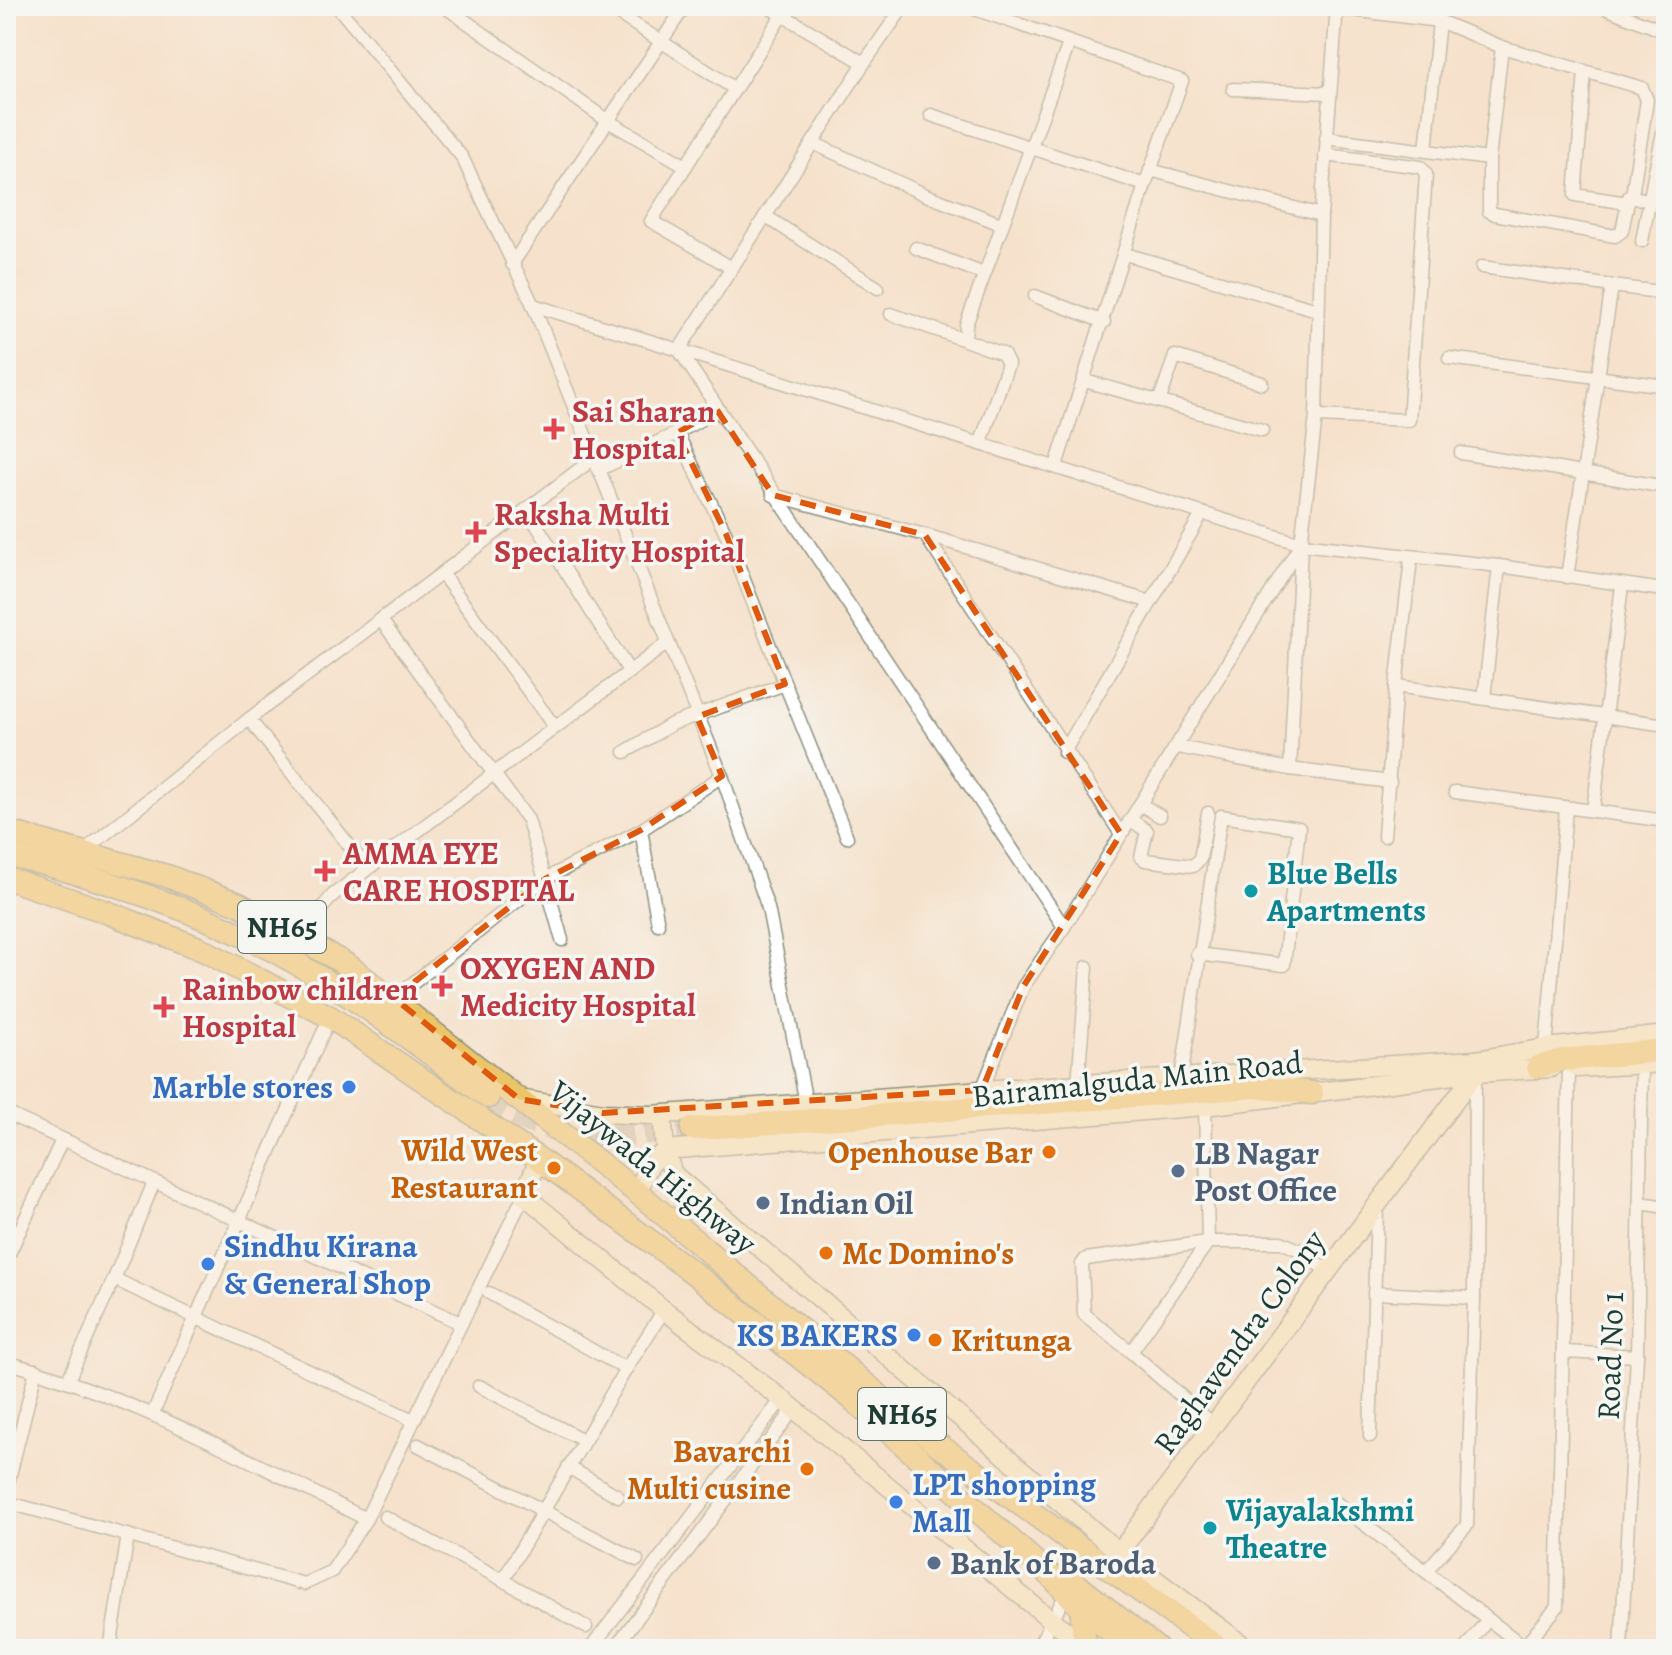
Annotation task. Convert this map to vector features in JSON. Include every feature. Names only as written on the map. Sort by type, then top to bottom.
[{"type":"highway","name":"Vijaywada Highway","points":[[6,831],[167,876],[239,904],[349,966],[394,998],[637,1193],[932,1440],[1113,1560],[1178,1620]]},
{"type":"highway","points":[[6,854],[157,899],[277,953],[381,1017],[488,1097]]},
{"type":"highway","name":"Vijaywada Highway","points":[[6,878],[201,949],[330,1017],[539,1159],[802,1358],[1066,1593]]},
{"type":"highway","points":[[1542,1057],[1562,1060],[1666,1050]]},
{"type":"highway","points":[[692,1129],[1254,1087],[1312,1093]]},
{"type":"highway","points":[[1066,1593],[1089,1646]]},
{"type":"highway","name":"NH65","points":[[1066,1593],[1134,1649]]},
{"type":"highway","name":"NH65","points":[[1178,1620],[1220,1649]]},
{"type":"main road","points":[[519,1099],[603,1113],[662,1114],[982,1090],[1542,1057],[1666,1035]]},
{"type":"main road","name":"Bairamalguda Main Road","points":[[665,1150],[1205,1106],[1475,1073],[1542,1057],[1569,1069],[1666,1063]]},
{"type":"main road","name":"Raghavendra Colony","points":[[1113,1560],[1475,1073]]},
{"type":"main road","points":[[662,1114],[665,1150],[673,1174],[1113,1560],[1248,1649]]},
{"type":"main road","points":[[637,1193],[649,1166],[665,1150]]},
{"type":"main road","points":[[539,1159],[524,1195],[664,1310],[788,1404],[1051,1620],[1089,1646]]},
{"type":"main road","name":"Vijaywada Highway","points":[[1066,1593],[1074,1581],[1159,1649]]},
{"type":"main road","name":"Vijaywada Highway","points":[[1178,1620],[1203,1649]]},
{"type":"street","points":[[444,6],[608,121],[686,166]]},
{"type":"street","points":[[606,6],[735,89]]},
{"type":"street","points":[[512,264],[659,39],[685,6]]},
{"type":"street","points":[[767,6],[864,63]]},
{"type":"street","points":[[679,350],[904,6]]},
{"type":"street","points":[[966,6],[1182,81],[1145,185],[1056,466]]},
{"type":"street","points":[[1600,6],[1666,32]]},
{"type":"street","points":[[338,7],[462,157],[533,305],[666,644],[722,776],[768,908],[806,1103]]},
{"type":"street","points":[[1290,769],[1301,544],[1316,416],[1321,215],[1336,7],[1439,21],[1502,47],[1642,88],[1647,95],[1631,198],[1622,231],[1615,236],[1489,211],[1489,159],[1502,47]]},
{"type":"street","points":[[732,268],[651,221],[782,15]]},
{"type":"street","points":[[1426,150],[1439,21]]},
{"type":"street","points":[[965,340],[1001,224],[1069,43]]},
{"type":"street","points":[[1585,71],[1575,195],[1650,200]]},
{"type":"street","points":[[1233,89],[1330,93]]},
{"type":"street","points":[[931,115],[1145,185]]},
{"type":"street","points":[[1642,241],[1650,200],[1661,171],[1666,118]]},
{"type":"street","points":[[1326,138],[1489,159]]},
{"type":"street","points":[[815,144],[926,195],[1001,224]]},
{"type":"street","points":[[1316,416],[1409,420],[1426,174],[1421,167],[1325,155]]},
{"type":"street","points":[[1150,170],[1321,215]]},
{"type":"street","points":[[765,216],[878,288]]},
{"type":"street","points":[[916,248],[984,274]]},
{"type":"street","points":[[1125,254],[1317,310]]},
{"type":"street","points":[[1482,267],[1666,293]]},
{"type":"street","points":[[1567,577],[1612,286]]},
{"type":"street","points":[[1035,296],[1104,322]]},
{"type":"street","points":[[533,305],[1301,544],[1411,559],[1499,566],[1656,589]]},
{"type":"street","points":[[891,314],[1003,354],[1008,364],[981,442]]},
{"type":"street","points":[[679,350],[1064,927]]},
{"type":"street","points":[[1160,399],[1175,356],[1262,383]]},
{"type":"street","points":[[1449,358],[1666,386]]},
{"type":"street","points":[[1085,381],[1160,399],[1262,430]]},
{"type":"street","points":[[84,851],[249,719],[527,510],[595,464],[677,433],[717,410]]},
{"type":"street","points":[[677,433],[726,534],[847,837]]},
{"type":"street","points":[[1461,453],[1666,487]]},
{"type":"street","points":[[773,495],[925,535],[1151,602]]},
{"type":"street","points":[[527,510],[616,637],[629,671]]},
{"type":"street","points":[[1064,752],[1202,514]]},
{"type":"street","points":[[925,535],[1064,752],[1121,834]]},
{"type":"street","points":[[982,1090],[1023,987],[1178,747],[1301,544]]},
{"type":"street","points":[[1384,836],[1396,686],[1411,559]]},
{"type":"street","points":[[1484,698],[1499,566]]},
{"type":"street","points":[[442,574],[554,726]]},
{"type":"street","points":[[1593,811],[1622,586]]},
{"type":"street","points":[[381,620],[528,820],[562,940]]},
{"type":"street","points":[[298,936],[333,895],[367,868],[666,644]]},
{"type":"street","points":[[625,752],[672,724],[785,684]]},
{"type":"street","points":[[1396,686],[1666,725]]},
{"type":"street","points":[[249,719],[367,868]]},
{"type":"street","points":[[1178,747],[1290,769],[1390,782]]},
{"type":"street","points":[[394,998],[545,879],[641,830],[722,776]]},
{"type":"street","points":[[1455,792],[1666,821]]},
{"type":"street","points":[[1140,804],[1160,816]]},
{"type":"street","points":[[1542,1057],[1566,808]]},
{"type":"street","points":[[1131,820],[1147,831],[1141,857],[1145,860],[1193,866],[1200,859],[1208,813]]},
{"type":"street","points":[[1181,1079],[1197,954],[1221,816],[1299,828],[1284,965],[1197,954]]},
{"type":"street","points":[[641,830],[658,924]]},
{"type":"street","points":[[1078,1084],[1087,967]]},
{"type":"street","points":[[153,1413],[330,1017]]},
{"type":"street","name":"Road No 1","points":[[1621,1649],[1637,1356],[1642,1065]]},
{"type":"street","points":[[1334,1501],[1526,1648],[1557,1607],[1569,1069]]},
{"type":"street","points":[[1426,1571],[1467,1525],[1474,1298],[1475,1073]]},
{"type":"street","points":[[1131,1352],[1208,1242],[1205,1106]]},
{"type":"street","points":[[6,1113],[238,1223],[460,1323]]},
{"type":"street","points":[[6,1260],[10,1240],[62,1140]]},
{"type":"street","points":[[68,1380],[154,1182]]},
{"type":"street","points":[[6,1502],[304,1584],[332,1571],[366,1519],[524,1195]]},
{"type":"street","points":[[1641,1203],[1666,1207]]},
{"type":"street","points":[[1370,1436],[1377,1206]]},
{"type":"street","points":[[1215,1426],[1084,1314],[1082,1264],[1086,1259],[1208,1242],[1281,1242],[1306,1253],[1328,1273]]},
{"type":"street","points":[[114,1279],[413,1420]]},
{"type":"street","points":[[489,1293],[626,1369]]},
{"type":"street","points":[[1374,1293],[1474,1298]]},
{"type":"street","points":[[503,1580],[583,1440],[664,1310]]},
{"type":"street","points":[[1565,1352],[1637,1356]]},
{"type":"street","points":[[6,1362],[68,1380],[153,1413],[366,1519]]},
{"type":"street","points":[[6,1491],[36,1370]]},
{"type":"street","points":[[479,1386],[583,1440]]},
{"type":"street","points":[[590,1649],[788,1404]]},
{"type":"street","points":[[614,1649],[788,1404]]},
{"type":"street","points":[[418,1445],[637,1560]]},
{"type":"street","points":[[568,1467],[618,1496]]},
{"type":"street","points":[[385,1517],[586,1627]]},
{"type":"street","points":[[110,1649],[128,1535]]},
{"type":"street","points":[[1037,1649],[1066,1593]]},
{"type":"street","points":[[1465,1649],[1488,1619]]},
{"type":"highlighted area","points":[[717,410],[773,495],[925,535],[1121,834],[1023,987],[982,1090],[603,1113],[519,1099],[394,998],[545,879],[641,830],[722,776],[697,717],[785,684],[726,534],[677,433]]},
{"type":"tunnel","points":[[488,1097],[513,1114],[562,1132],[611,1135],[692,1129]]},
{"type":"place","name":"Sai Sharan Hospital","points":[[554,429]]},
{"type":"place","name":"Raksha Multi Speciality Hospital","points":[[476,532]]},
{"type":"place","name":"AMMA EYE CARE HOSPITAL","points":[[325,871]]},
{"type":"place","name":"Blue Bells Apartments","points":[[1251,891]]},
{"type":"place","name":"OXYGEN AND Medicity Hospital","points":[[442,986]]},
{"type":"place","name":"Rainbow children Hospital","points":[[164,1007]]},
{"type":"place","name":"Marble stores","points":[[349,1087]]},
{"type":"place","name":"Openhouse Bar","points":[[1049,1152]]},
{"type":"place","name":"Wild West Restaurant","points":[[554,1168]]},
{"type":"place","name":"LB Nagar Post Office","points":[[1178,1171]]},
{"type":"place","name":"Indian Oil","points":[[763,1203]]},
{"type":"place","name":"Mc Domino's","points":[[826,1253]]},
{"type":"place","name":"Sindhu Kirana & General Shop","points":[[208,1264]]},
{"type":"place","name":"KS BAKERS","points":[[914,1335]]},
{"type":"place","name":"Kritunga","points":[[935,1340]]},
{"type":"place","name":"Bavarchi Multi cusine","points":[[807,1469]]},
{"type":"place","name":"LPT shopping Mall","points":[[896,1502]]},
{"type":"place","name":"Vijayalakshmi Theatre","points":[[1210,1528]]},
{"type":"place","name":"Bank of Baroda","points":[[934,1563]]}]
